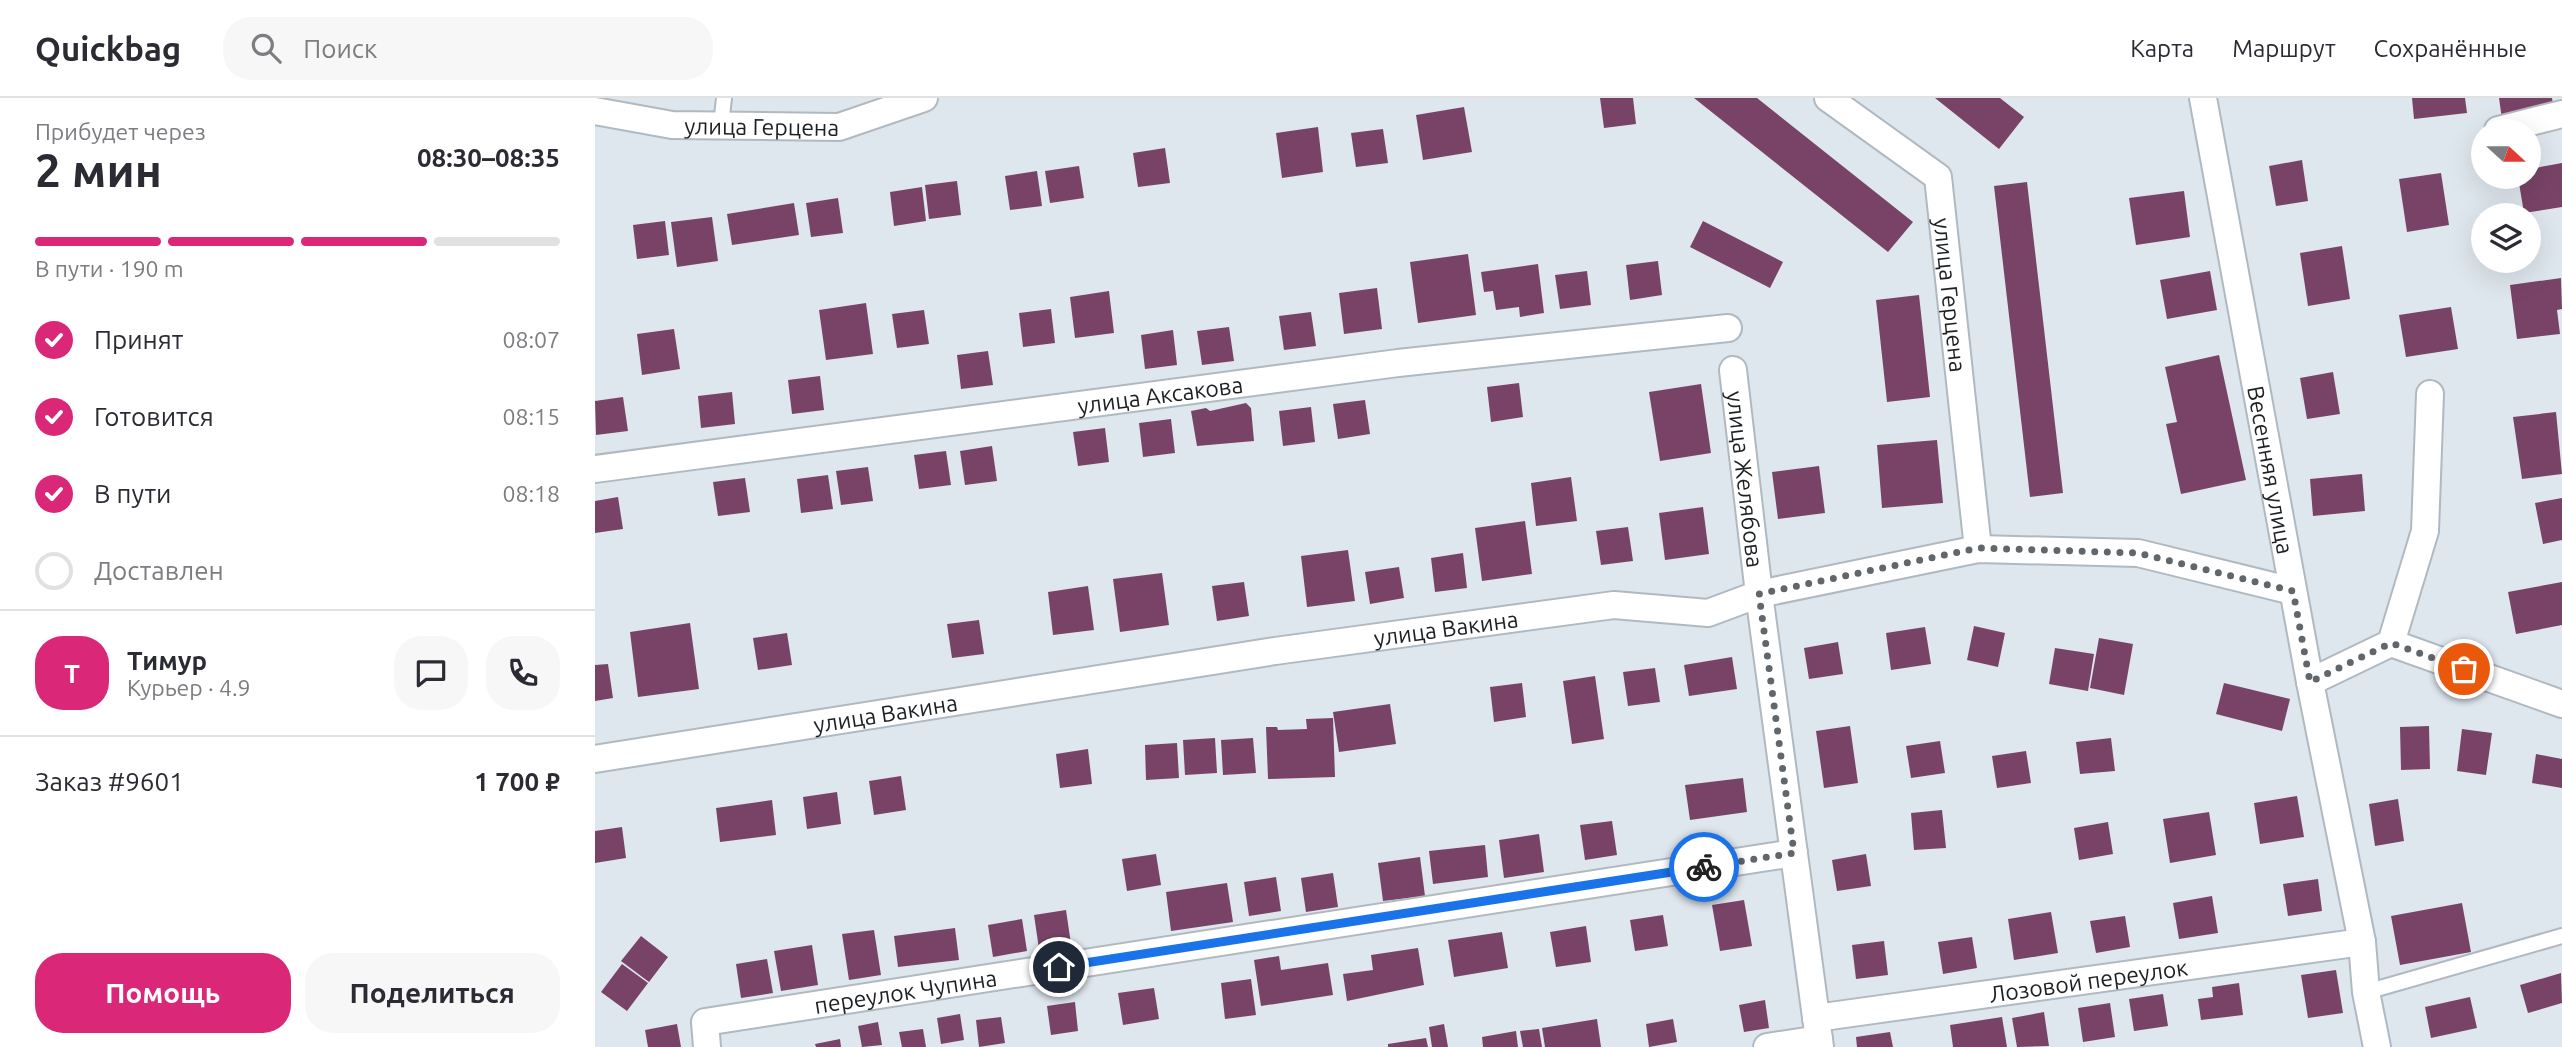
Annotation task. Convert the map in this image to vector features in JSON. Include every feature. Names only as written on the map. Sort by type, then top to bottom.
[{"type":"street","name":"улица Герцена","points":[[595,111],[673,125],[839,127],[924,98]]},
{"type":"street","name":"улица Герцена","points":[[1828,98],[1938,177],[1978,548]]},
{"type":"street","name":"Весенняя улица","points":[[2203,98],[2310,682],[2361,942],[2377,1047]]},
{"type":"street","points":[[2541,119],[2562,114]]},
{"type":"street","name":"улица Аксакова","points":[[595,469],[1398,363],[1728,328]]},
{"type":"street","name":"улица Желябова","points":[[1733,370],[1759,594],[1818,1035]]},
{"type":"street","points":[[2391,643],[2425,531],[2430,394]]},
{"type":"street","name":"улица Вакина","points":[[595,759],[1275,651],[1614,606],[1708,613],[1759,594],[1978,548],[2138,553],[2293,591]]},
{"type":"street","points":[[2310,682],[2391,643],[2562,704]]},
{"type":"street","name":"переулок Чупина","points":[[707,1047],[705,1022],[1794,853]]},
{"type":"street","name":"Лозовой переулок","points":[[1767,1047],[1818,1035],[2361,942]]},
{"type":"lane","points":[[721,125],[724,98]]},
{"type":"lane","points":[[2367,992],[2562,936]]},
{"type":"building","points":[[1600,98],[1633,98],[1636,124],[1604,128]]},
{"type":"building","points":[[1694,98],[1757,98],[1913,222],[1888,252]]},
{"type":"building","points":[[1935,98],[2000,98],[2024,117],[1999,149]]},
{"type":"building","points":[[2412,98],[2465,98],[2467,113],[2414,119]]},
{"type":"building","points":[[2499,98],[2552,98],[2554,110],[2502,119]]},
{"type":"building","points":[[1464,107],[1472,152],[1423,160],[1416,115]]},
{"type":"building","points":[[1318,127],[1323,172],[1282,178],[1276,133]]},
{"type":"building","points":[[1383,129],[1388,163],[1356,167],[1351,133]]},
{"type":"building","points":[[1165,148],[1170,183],[1138,187],[1133,153]]},
{"type":"building","points":[[2302,160],[2308,201],[2276,206],[2269,166]]},
{"type":"building","points":[[2562,163],[2562,207],[2541,210],[2541,203],[2522,203],[2520,189],[2541,189],[2541,167]]},
{"type":"building","points":[[1079,166],[1084,198],[1050,203],[1045,171]]},
{"type":"building","points":[[1037,171],[1042,206],[1010,210],[1005,176]]},
{"type":"building","points":[[2441,173],[2449,225],[2407,232],[2399,179]]},
{"type":"building","points":[[957,181],[961,215],[929,219],[925,185]]},
{"type":"building","points":[[2027,182],[2063,493],[2030,497],[1994,186]]},
{"type":"building","points":[[922,187],[926,221],[894,226],[890,192]]},
{"type":"building","points":[[2184,191],[2190,237],[2136,245],[2129,198]]},
{"type":"building","points":[[838,198],[843,233],[811,237],[806,203]]},
{"type":"building","points":[[794,203],[799,235],[732,245],[727,214]]},
{"type":"building","points":[[712,217],[718,261],[677,267],[671,222]]},
{"type":"building","points":[[665,221],[669,255],[637,259],[633,225]]},
{"type":"building","points":[[1703,221],[1783,262],[1770,288],[1690,247]]},
{"type":"building","points":[[2342,246],[2350,299],[2308,306],[2300,253]]},
{"type":"building","points":[[1468,254],[1476,315],[1418,323],[1410,262]]},
{"type":"building","points":[[1658,261],[1662,295],[1630,300],[1626,265]]},
{"type":"building","points":[[1538,264],[1544,313],[1520,317],[1519,307],[1496,310],[1493,291],[1484,292],[1481,272]]},
{"type":"building","points":[[1587,271],[1591,305],[1560,309],[1555,275]]},
{"type":"building","points":[[2210,271],[2217,310],[2167,319],[2160,280]]},
{"type":"building","points":[[2561,278],[2562,309],[2557,310],[2560,334],[2517,339],[2510,285]]},
{"type":"building","points":[[1377,288],[1382,329],[1344,334],[1339,293]]},
{"type":"building","points":[[1109,291],[1114,333],[1075,338],[1070,297]]},
{"type":"building","points":[[1919,295],[1930,397],[1887,402],[1876,300]]},
{"type":"building","points":[[866,303],[873,354],[826,360],[819,310]]},
{"type":"building","points":[[2451,307],[2458,349],[2406,357],[2399,315]]},
{"type":"building","points":[[1051,309],[1055,343],[1023,347],[1019,313]]},
{"type":"building","points":[[924,310],[929,344],[897,348],[892,314]]},
{"type":"building","points":[[1311,312],[1316,346],[1284,350],[1279,316]]},
{"type":"building","points":[[1229,327],[1234,361],[1202,365],[1197,331]]},
{"type":"building","points":[[674,329],[680,369],[642,375],[637,334]]},
{"type":"building","points":[[1173,330],[1177,365],[1145,369],[1141,335]]},
{"type":"building","points":[[988,351],[993,385],[961,389],[957,355]]},
{"type":"building","points":[[2219,355],[2246,480],[2181,494],[2166,424],[2177,422],[2165,367]]},
{"type":"building","points":[[2333,372],[2340,414],[2307,419],[2300,378]]},
{"type":"building","points":[[820,376],[824,410],[792,414],[788,380]]},
{"type":"building","points":[[1519,383],[1523,417],[1491,422],[1487,387]]},
{"type":"building","points":[[1701,384],[1711,453],[1660,461],[1649,392]]},
{"type":"building","points":[[732,392],[735,424],[701,428],[698,396]]},
{"type":"building","points":[[623,397],[628,431],[596,435],[595,401]]},
{"type":"building","points":[[1365,400],[1370,434],[1338,439],[1333,404]]},
{"type":"building","points":[[1246,403],[1251,408],[1254,441],[1197,446],[1191,411],[1206,408],[1210,411]]},
{"type":"building","points":[[1311,407],[1315,442],[1283,446],[1279,411]]},
{"type":"building","points":[[2556,412],[2562,474],[2522,479],[2513,417]]},
{"type":"building","points":[[1171,419],[1175,453],[1143,457],[1139,423]]},
{"type":"building","points":[[1105,428],[1109,462],[1078,466],[1073,432]]},
{"type":"building","points":[[1937,440],[1943,503],[1882,508],[1877,445]]},
{"type":"building","points":[[992,446],[997,481],[965,485],[960,451]]},
{"type":"building","points":[[946,451],[951,485],[919,489],[914,455]]},
{"type":"building","points":[[1819,466],[1825,513],[1778,519],[1772,472]]},
{"type":"building","points":[[868,467],[873,501],[841,505],[836,471]]},
{"type":"building","points":[[2362,474],[2365,511],[2313,516],[2310,479]]},
{"type":"building","points":[[828,475],[833,509],[801,513],[797,479]]},
{"type":"building","points":[[1571,477],[1577,521],[1536,526],[1531,483]]},
{"type":"building","points":[[745,478],[750,512],[718,516],[713,482]]},
{"type":"building","points":[[618,497],[623,529],[595,533],[595,501]]},
{"type":"building","points":[[2562,498],[2562,540],[2543,544],[2535,503]]},
{"type":"building","points":[[1703,507],[1709,554],[1665,560],[1659,513]]},
{"type":"building","points":[[1525,521],[1532,574],[1482,581],[1475,528]]},
{"type":"building","points":[[1628,527],[1633,561],[1601,565],[1596,531]]},
{"type":"building","points":[[1348,550],[1355,601],[1307,607],[1301,556]]},
{"type":"building","points":[[1463,553],[1467,588],[1435,592],[1431,558]]},
{"type":"building","points":[[1399,567],[1404,598],[1370,604],[1365,572]]},
{"type":"building","points":[[1162,573],[1169,625],[1120,632],[1113,579]]},
{"type":"building","points":[[1244,582],[1249,616],[1217,621],[1212,586]]},
{"type":"building","points":[[2562,582],[2562,625],[2516,634],[2508,592]]},
{"type":"building","points":[[1088,586],[1094,630],[1053,635],[1048,592]]},
{"type":"building","points":[[979,620],[984,654],[952,658],[947,624]]},
{"type":"building","points":[[690,623],[699,689],[638,697],[630,632]]},
{"type":"building","points":[[1974,626],[2005,633],[1998,667],[1967,660]]},
{"type":"building","points":[[1925,627],[1931,664],[1891,670],[1886,633]]},
{"type":"building","points":[[787,633],[792,665],[758,670],[753,638]]},
{"type":"building","points":[[2099,638],[2133,644],[2124,695],[2090,688]]},
{"type":"building","points":[[1838,642],[1843,674],[1809,679],[1804,648]]},
{"type":"building","points":[[2055,648],[2094,654],[2088,691],[2049,684]]},
{"type":"building","points":[[1732,657],[1737,689],[1689,696],[1684,665]]},
{"type":"building","points":[[608,664],[613,698],[595,701],[595,665]]},
{"type":"building","points":[[1655,668],[1660,702],[1628,706],[1623,672]]},
{"type":"building","points":[[1595,676],[1604,739],[1572,744],[1563,681]]},
{"type":"building","points":[[1522,683],[1526,717],[1494,722],[1490,687]]},
{"type":"building","points":[[2224,683],[2290,699],[2282,731],[2216,714]]},
{"type":"building","points":[[1390,704],[1396,744],[1339,752],[1333,712]]},
{"type":"building","points":[[1333,718],[1335,777],[1268,779],[1266,727],[1277,727],[1278,730],[1307,729],[1306,719]]},
{"type":"building","points":[[1850,726],[1858,783],[1824,788],[1816,731]]},
{"type":"building","points":[[2429,726],[2430,769],[2401,770],[2400,727]]},
{"type":"building","points":[[2462,729],[2492,733],[2486,775],[2457,771]]},
{"type":"building","points":[[1215,738],[1217,773],[1185,775],[1183,740]]},
{"type":"building","points":[[1253,738],[1256,773],[1223,775],[1221,740]]},
{"type":"building","points":[[2111,738],[2115,771],[2080,774],[2076,742]]},
{"type":"building","points":[[1940,741],[1945,773],[1911,778],[1906,746]]},
{"type":"building","points":[[1177,743],[1179,778],[1146,780],[1145,745]]},
{"type":"building","points":[[1088,749],[1092,784],[1060,788],[1056,754]]},
{"type":"building","points":[[2026,751],[2031,783],[1997,788],[1992,756]]},
{"type":"building","points":[[2536,754],[2562,759],[2562,788],[2532,783]]},
{"type":"building","points":[[901,776],[906,810],[874,815],[869,781]]},
{"type":"building","points":[[1743,778],[1747,812],[1690,820],[1685,785]]},
{"type":"building","points":[[837,792],[841,824],[807,829],[803,797]]},
{"type":"building","points":[[2297,796],[2304,837],[2260,844],[2254,803]]},
{"type":"building","points":[[2398,799],[2404,841],[2375,846],[2369,804]]},
{"type":"building","points":[[772,800],[776,835],[720,842],[716,808]]},
{"type":"building","points":[[1942,810],[1946,848],[1914,850],[1911,813]]},
{"type":"building","points":[[2209,812],[2216,855],[2170,863],[2163,819]]},
{"type":"building","points":[[1612,821],[1617,855],[1585,860],[1580,825]]},
{"type":"building","points":[[2108,822],[2113,854],[2079,860],[2074,828]]},
{"type":"building","points":[[622,827],[626,858],[595,863],[595,831]]},
{"type":"building","points":[[1539,834],[1544,872],[1504,878],[1499,840]]},
{"type":"building","points":[[1485,845],[1488,877],[1433,884],[1429,851]]},
{"type":"building","points":[[1156,854],[1161,885],[1127,891],[1122,859]]},
{"type":"building","points":[[1866,854],[1871,886],[1837,891],[1832,860]]},
{"type":"building","points":[[1420,857],[1425,896],[1383,901],[1378,863]]},
{"type":"building","points":[[1333,873],[1338,907],[1306,912],[1301,878]]},
{"type":"building","points":[[1276,877],[1281,911],[1249,916],[1244,882]]},
{"type":"building","points":[[2318,879],[2322,911],[2288,916],[2283,884]]},
{"type":"building","points":[[1227,883],[1233,922],[1171,931],[1166,892]]},
{"type":"building","points":[[2212,896],[2218,933],[2179,939],[2173,903]]},
{"type":"building","points":[[1744,900],[1752,946],[1720,951],[1712,905]]},
{"type":"building","points":[[2462,903],[2471,952],[2400,965],[2391,916]]},
{"type":"building","points":[[1066,910],[1071,944],[1039,949],[1034,915]]},
{"type":"building","points":[[2051,912],[2058,953],[2014,960],[2008,919]]},
{"type":"building","points":[[1663,915],[1668,946],[1635,951],[1630,920]]},
{"type":"building","points":[[2125,916],[2130,947],[2096,953],[2090,921]]},
{"type":"building","points":[[1022,919],[1027,951],[993,957],[988,925]]},
{"type":"building","points":[[1586,926],[1591,962],[1556,967],[1550,932]]},
{"type":"building","points":[[955,928],[959,960],[898,967],[894,936]]},
{"type":"building","points":[[874,930],[881,975],[849,980],[842,934]]},
{"type":"building","points":[[1502,932],[1508,968],[1454,977],[1448,940]]},
{"type":"building","points":[[641,936],[668,957],[649,982],[621,961]]},
{"type":"building","points":[[1972,937],[1977,968],[1943,974],[1938,942]]},
{"type":"building","points":[[1884,941],[1888,975],[1856,979],[1852,945]]},
{"type":"building","points":[[812,945],[818,985],[781,991],[774,951]]},
{"type":"building","points":[[1418,948],[1424,985],[1347,1001],[1343,974],[1373,970],[1371,955]]},
{"type":"building","points":[[1279,956],[1281,970],[1328,963],[1333,995],[1261,1006],[1254,960]]},
{"type":"building","points":[[767,959],[773,993],[741,998],[736,964]]},
{"type":"building","points":[[622,964],[648,983],[627,1011],[601,992]]},
{"type":"building","points":[[2336,970],[2343,1013],[2308,1018],[2301,975]]},
{"type":"building","points":[[2561,973],[2562,1003],[2528,1013],[2520,985]]},
{"type":"building","points":[[1251,979],[1256,1015],[1225,1019],[1221,983]]},
{"type":"building","points":[[2239,983],[2243,1015],[2201,1020],[2198,999],[2213,997],[2212,987]]},
{"type":"building","points":[[1154,988],[1159,1019],[1123,1025],[1118,993]]},
{"type":"building","points":[[2163,994],[2168,1026],[2134,1031],[2129,999]]},
{"type":"building","points":[[2470,997],[2477,1028],[2431,1038],[2425,1007]]},
{"type":"building","points":[[1765,1000],[1769,1028],[1744,1032],[1739,1005]]},
{"type":"building","points":[[1075,1002],[1078,1031],[1051,1035],[1047,1006]]},
{"type":"building","points":[[2110,1003],[2115,1037],[2083,1042],[2078,1008]]},
{"type":"building","points":[[2044,1012],[2049,1046],[2017,1047],[2012,1018]]},
{"type":"building","points":[[960,1014],[964,1040],[941,1044],[937,1018]]},
{"type":"building","points":[[1001,1017],[1005,1043],[979,1047],[976,1020]]},
{"type":"building","points":[[2002,1017],[2007,1047],[1953,1047],[1950,1025]]},
{"type":"building","points":[[1597,1019],[1601,1047],[1545,1047],[1542,1028]]},
{"type":"building","points":[[1673,1019],[1677,1042],[1649,1047],[1646,1024]]},
{"type":"building","points":[[878,1022],[882,1045],[862,1047],[858,1026]]},
{"type":"building","points":[[677,1024],[681,1047],[648,1047],[645,1030]]},
{"type":"building","points":[[1444,1024],[1448,1047],[1432,1047],[1429,1027]]},
{"type":"building","points":[[923,1029],[926,1047],[902,1047],[899,1032]]},
{"type":"building","points":[[1539,1029],[1542,1047],[1523,1047],[1520,1031]]},
{"type":"building","points":[[1516,1031],[1518,1047],[1483,1047],[1482,1037]]},
{"type":"building","points":[[1890,1032],[1893,1047],[1857,1047],[1856,1037]]},
{"type":"building","points":[[1426,1038],[1428,1047],[1388,1047],[1388,1044]]},
{"type":"building","points":[[840,1039],[841,1047],[816,1047],[815,1044]]},
{"type":"way so far","points":[[1704,867],[1794,853],[1759,594],[1978,548],[2138,553],[2293,591],[2310,682],[2391,643],[2464,669]]},
{"type":"route","points":[[1059,967],[1704,867]]}]
